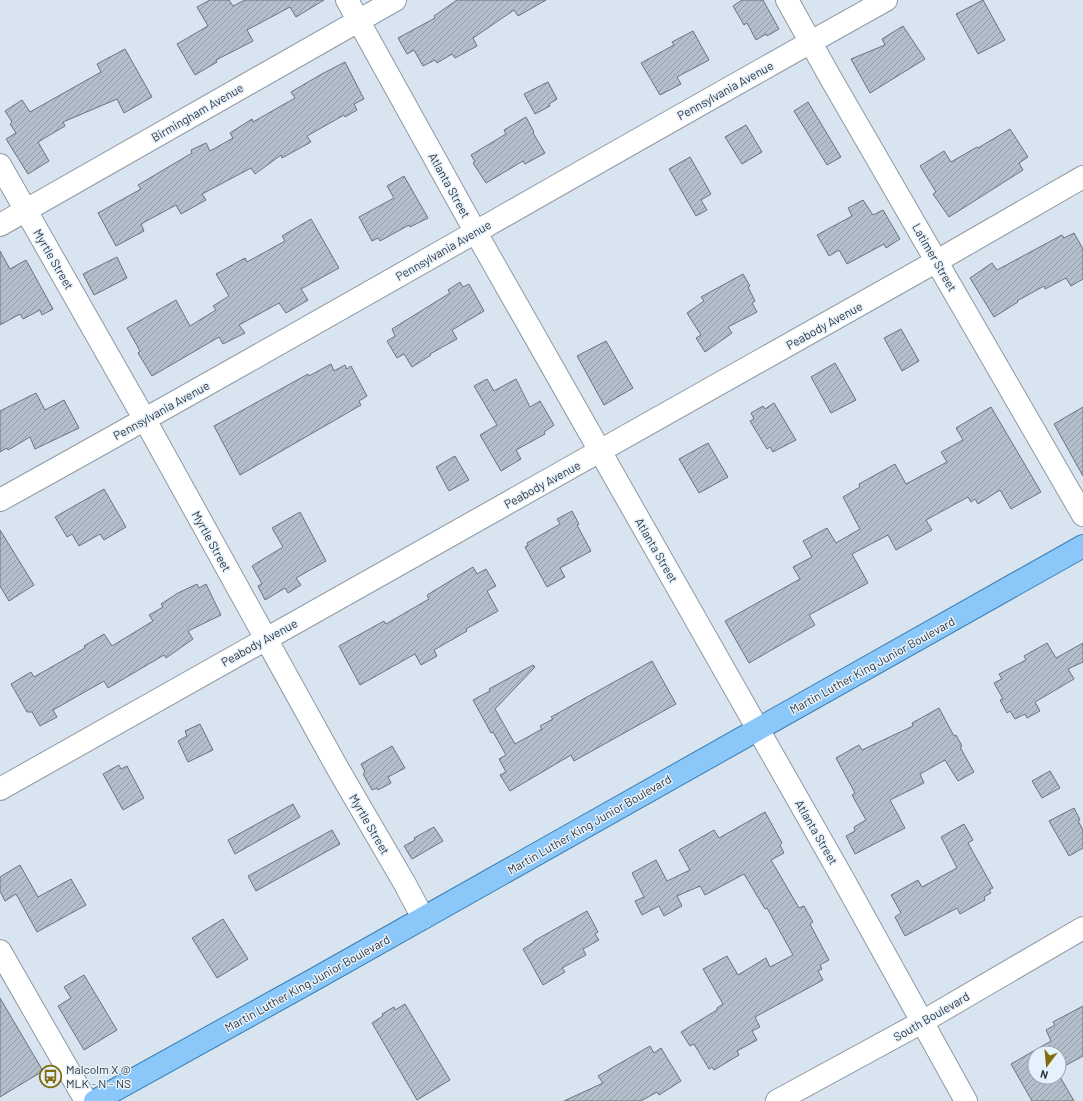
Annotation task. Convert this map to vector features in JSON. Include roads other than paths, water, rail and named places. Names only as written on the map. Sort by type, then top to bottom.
[{"type":"main road","name":"Martin Luther King Junior Boulevard","points":[[94,1101],[423,918],[1083,546]]},
{"type":"street","name":"Atlanta Street","points":[[347,0],[475,232],[842,877],[966,1101]]},
{"type":"street","name":"Birmingham Avenue","points":[[0,224],[395,0]]},
{"type":"street","name":"Latimer Street","points":[[787,0],[1083,515]]},
{"type":"street","name":"Pennsylvania Avenue","points":[[0,500],[145,420],[886,0]]},
{"type":"street","name":"Myrtle Street","points":[[0,166],[145,420],[338,769],[409,891],[423,918]]},
{"type":"street","name":"Peabody Avenue","points":[[0,789],[937,262],[1083,177]]},
{"type":"street","name":"South Boulevard","points":[[777,1101],[922,1022],[1083,928]]},
{"type":"street","points":[[0,951],[86,1101]]},
{"type":"place","name":"Malcolm X @ MLK - N - NS","points":[[50,1076]]}]
